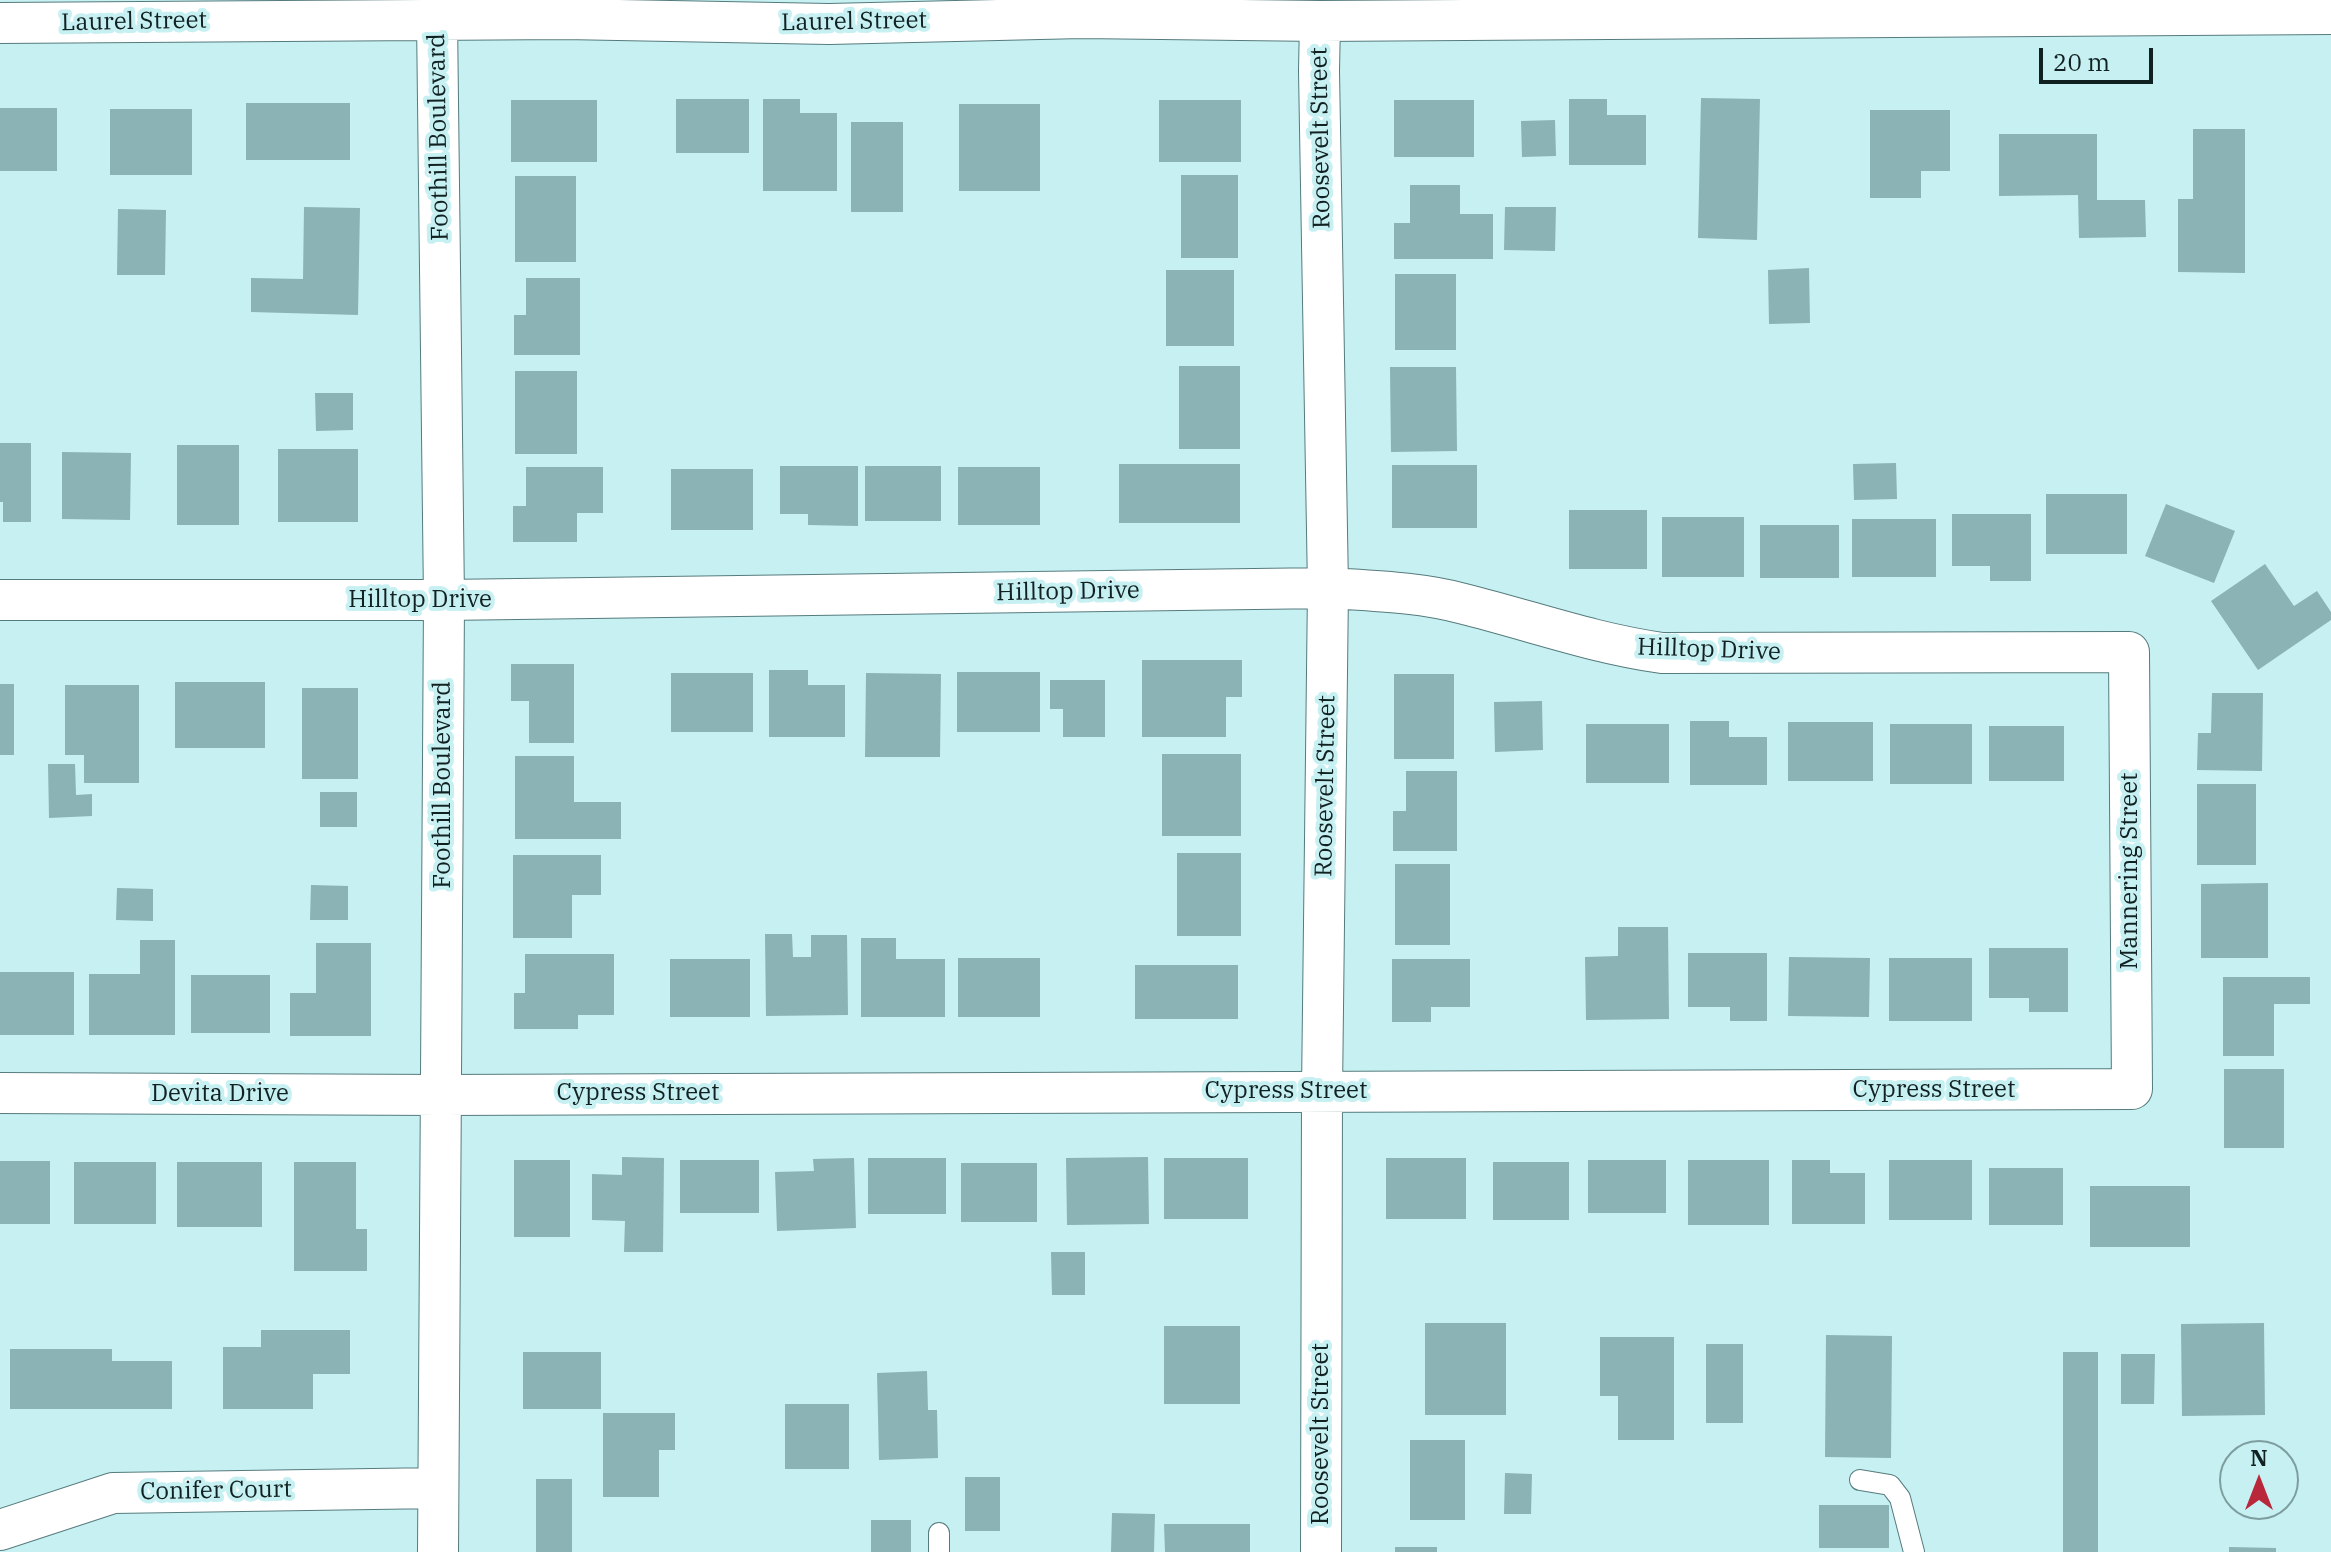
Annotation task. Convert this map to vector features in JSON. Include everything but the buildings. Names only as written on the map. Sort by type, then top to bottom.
[{"type":"street","name":"Laurel Street","points":[[0,23],[437,19],[564,10],[829,24],[1082,9],[1268,10],[1320,21],[1772,9],[2331,14]]},
{"type":"street","name":"Foothill Boulevard","points":[[437,19],[444,600],[438,1552]]},
{"type":"street","name":"Roosevelt Street","points":[[1320,21],[1328,588],[1321,1552]]},
{"type":"street","name":"Hilltop Drive","points":[[0,600],[444,600],[1328,588],[1410,594],[1462,603],[1614,646],[1662,653],[2129,652]]},
{"type":"street","name":"Mannering Street","points":[[2129,652],[2132,1089]]},
{"type":"street","name":"Cypress Street","points":[[441,1095],[2132,1089]]},
{"type":"street","name":"Devita Drive","points":[[0,1093],[441,1095]]},
{"type":"street","name":"Conifer Court","points":[[0,1530],[113,1493],[438,1488]]},
{"type":"lane","points":[[1860,1480],[1890,1485],[1900,1498],[1914,1552]]}]
